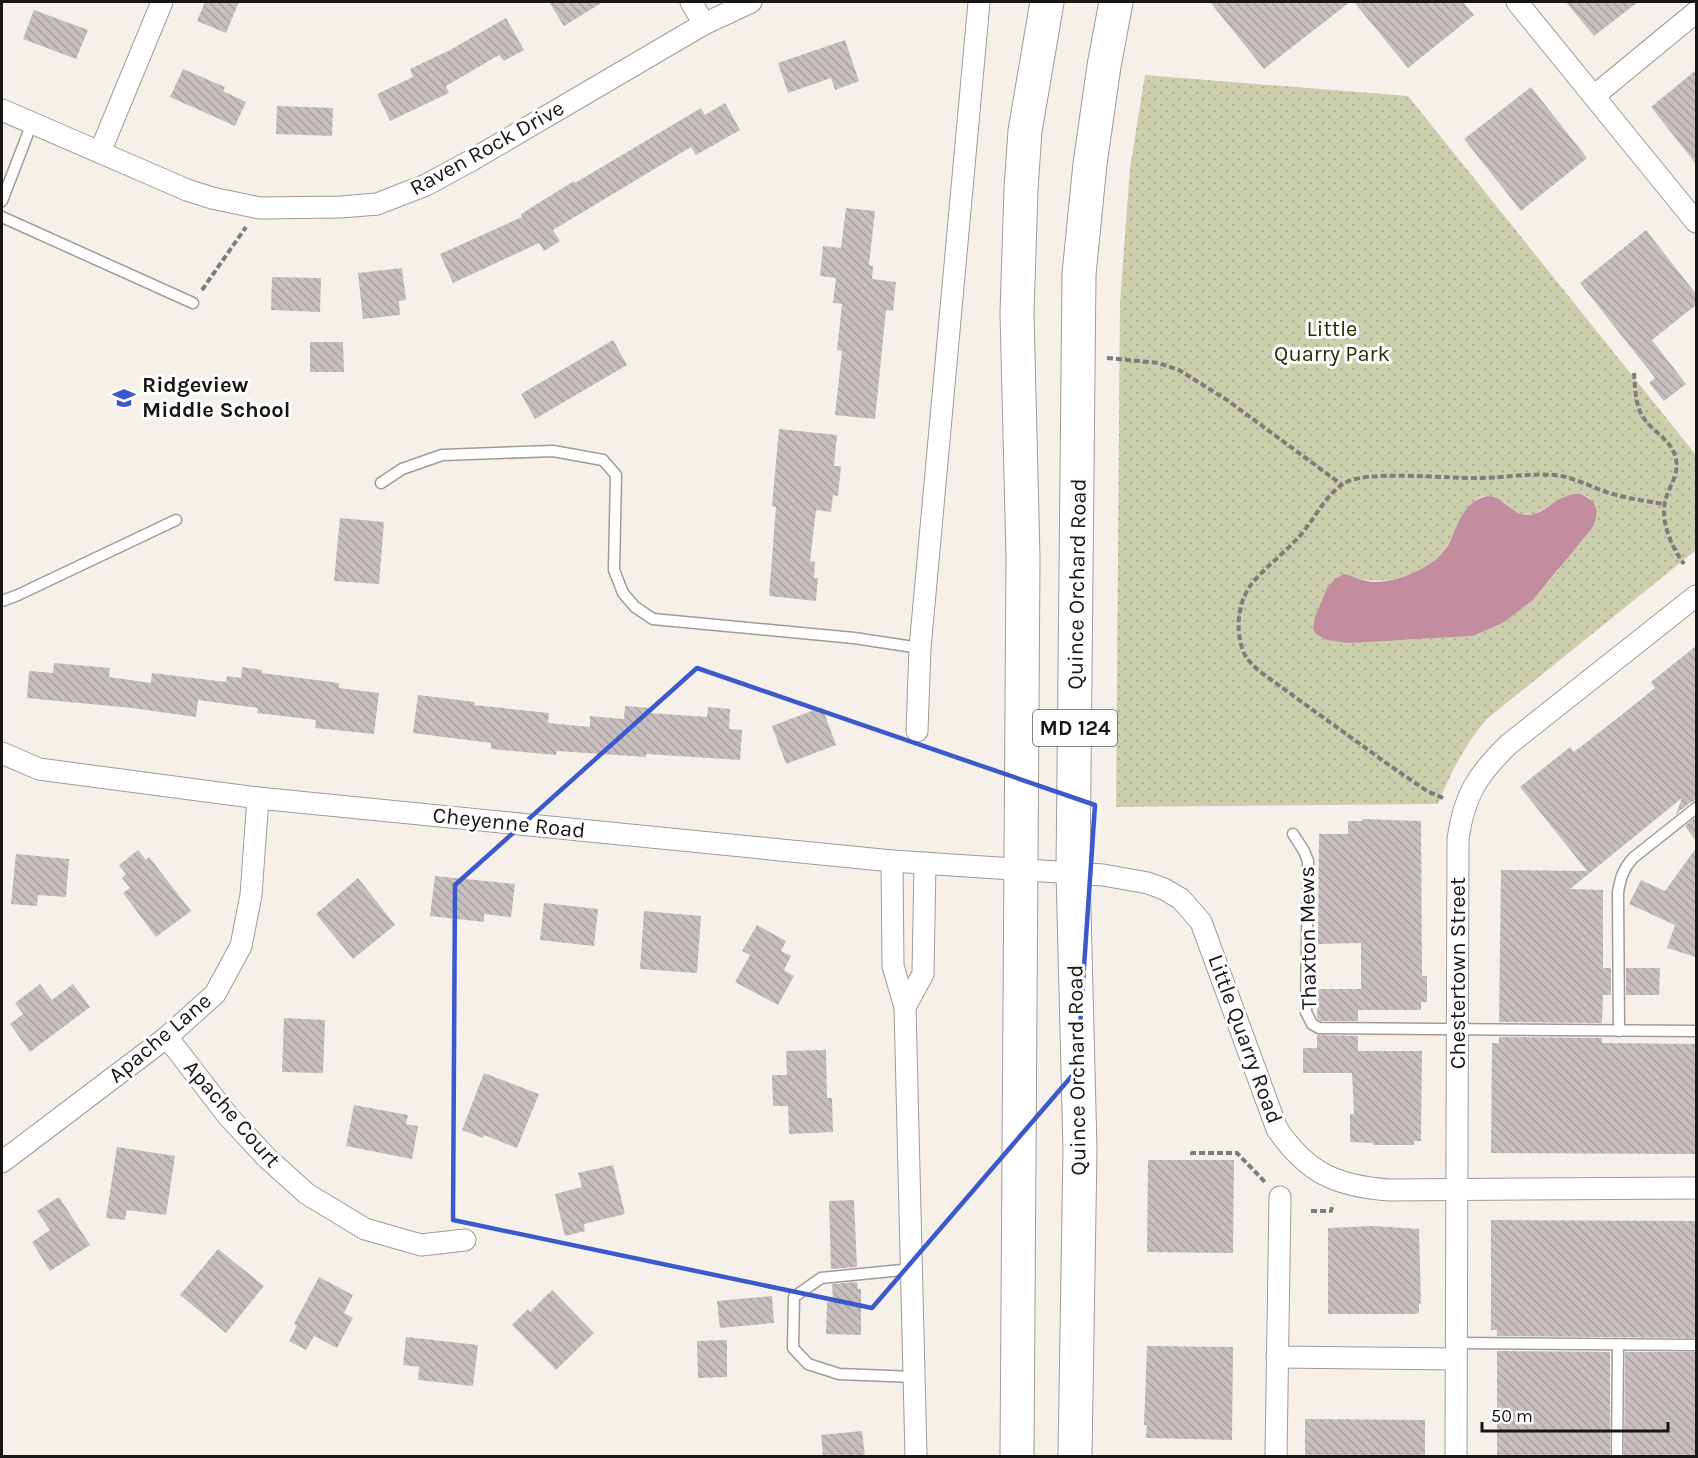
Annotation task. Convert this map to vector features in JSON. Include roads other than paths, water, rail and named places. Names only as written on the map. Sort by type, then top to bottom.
[{"type":"main road","name":"MD 124","points":[[1017,1456],[1023,557],[1017,301],[1025,131],[1047,2]]},
{"type":"main road","name":"Quince Orchard Road","points":[[1075,1456],[1080,1149],[1073,872],[1079,274],[1090,164],[1116,2]]},
{"type":"street","points":[[100,152],[162,2]]},
{"type":"street","points":[[691,2],[704,24]]},
{"type":"street","name":"Raven Rock Drive","points":[[2,110],[202,195],[260,208],[377,204],[426,185],[704,24],[751,2]]},
{"type":"street","points":[[917,731],[920,648],[979,2]]},
{"type":"street","points":[[1517,2],[1696,222]]},
{"type":"street","points":[[1594,96],[1696,12]]},
{"type":"street","name":"Chestertown Street","points":[[1456,1456],[1458,838],[1462,812],[1473,787],[1488,764],[1509,744],[1695,600]]},
{"type":"street","name":"Cheyenne Road","points":[[2,753],[39,769],[258,798],[892,861],[1020,869]]},
{"type":"street","name":"Apache Lane","points":[[2,1162],[167,1037],[216,994],[241,946],[251,896],[258,798]]},
{"type":"street","points":[[892,861],[893,966],[905,1007],[916,1456]]},
{"type":"street","points":[[905,1007],[923,974],[925,863]]},
{"type":"street","name":"Little Quarry Road","points":[[1020,869],[1073,872],[1148,883],[1181,899],[1201,922],[1274,1120],[1287,1143],[1309,1166],[1334,1181],[1389,1190],[1696,1188]]},
{"type":"street","name":"Apache Court","points":[[167,1037],[228,1116],[267,1158],[307,1194],[365,1229],[421,1245],[465,1240]]},
{"type":"street","points":[[1276,1456],[1280,1197]]},
{"type":"street","points":[[1278,1357],[1456,1351]]},
{"type":"lane","points":[[2,201],[32,123]]},
{"type":"lane","points":[[2,217],[193,303]]},
{"type":"lane","points":[[381,483],[402,469],[442,455],[553,451],[603,460],[616,475],[614,570],[623,593],[635,607],[653,619],[854,638],[920,648]]},
{"type":"lane","points":[[2,601],[176,520]]},
{"type":"lane","points":[[1619,1030],[1618,893],[1621,875],[1633,858],[1696,808]]},
{"type":"lane","name":"Thaxton Mews","points":[[1293,834],[1308,861],[1306,1011],[1312,1024],[1318,1028],[1327,1030],[1696,1031]]},
{"type":"lane","points":[[912,1269],[820,1278],[794,1297],[793,1348],[808,1364],[839,1374],[914,1377]]},
{"type":"lane","points":[[1617,1456],[1618,1344]]},
{"type":"lane","points":[[1456,1351],[1618,1344],[1696,1345]]},
{"type":"place","name":"Ridgeview Middle School","points":[[124,398]]},
{"type":"park label","name":"Little Quarry Park","points":[[1332,342]]}]
